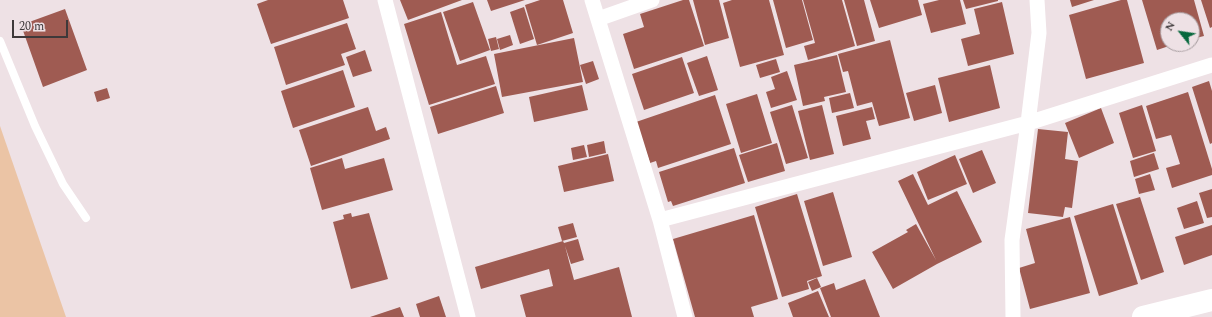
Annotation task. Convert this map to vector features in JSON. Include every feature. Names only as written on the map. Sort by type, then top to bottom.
[{"type":"main road","points":[[1144,317],[1212,300]]},
{"type":"street","points":[[385,0],[468,317]]},
{"type":"street","points":[[592,0],[660,220],[685,317]]},
{"type":"street","points":[[598,19],[652,0]]},
{"type":"street","points":[[1013,317],[1012,240],[1039,33],[1037,0]]},
{"type":"street","points":[[660,220],[1028,123],[1212,65]]},
{"type":"lane","points":[[0,41],[35,126],[63,184],[86,218]]},
{"type":"shaded area","points":[[0,126],[66,317],[0,317]]},
{"type":"building","points":[[268,0],[343,0],[349,18],[271,44],[257,4]]},
{"type":"building","points":[[400,0],[462,0],[408,20]]},
{"type":"building","points":[[487,0],[525,0],[491,11]]},
{"type":"building","points":[[540,0],[563,0],[573,33],[537,45],[525,5]]},
{"type":"building","points":[[683,0],[689,0],[704,46],[634,69],[623,34],[644,27],[640,14]]},
{"type":"building","points":[[693,0],[719,0],[729,38],[705,45]]},
{"type":"building","points":[[732,0],[769,0],[784,55],[740,67],[723,3]]},
{"type":"building","points":[[773,0],[802,0],[813,40],[786,48]]},
{"type":"building","points":[[803,0],[842,0],[855,46],[808,60],[804,46],[815,43]]},
{"type":"building","points":[[844,0],[864,0],[875,41],[857,46]]},
{"type":"building","points":[[870,0],[918,0],[922,15],[879,28]]},
{"type":"building","points":[[939,0],[960,0],[966,24],[931,33],[923,4]]},
{"type":"building","points":[[963,0],[998,0],[998,1],[966,9]]},
{"type":"building","points":[[1070,0],[1094,0],[1072,7]]},
{"type":"building","points":[[1121,0],[1127,0],[1144,63],[1086,79],[1069,15]]},
{"type":"building","points":[[1142,0],[1194,0],[1197,12],[1160,12],[1160,49],[1157,50]]},
{"type":"building","points":[[1201,0],[1212,0],[1212,27],[1210,28]]},
{"type":"building","points":[[473,2],[490,50],[460,61],[443,12]]},
{"type":"building","points":[[1002,2],[1014,54],[968,66],[961,39],[980,34],[974,9]]},
{"type":"building","points":[[524,7],[534,39],[520,44],[510,12]]},
{"type":"building","points":[[65,9],[87,70],[43,87],[21,25]]},
{"type":"building","points":[[441,12],[457,65],[486,56],[495,84],[429,105],[404,24]]},
{"type":"building","points":[[1200,22],[1204,36],[1200,37]]},
{"type":"building","points":[[347,23],[356,49],[341,54],[345,65],[286,85],[274,47]]},
{"type":"building","points":[[510,35],[513,45],[500,50],[497,39]]},
{"type":"building","points":[[496,37],[499,49],[491,51],[488,39]]},
{"type":"building","points":[[574,38],[583,82],[502,97],[494,54]]},
{"type":"building","points":[[890,40],[910,118],[879,126],[872,102],[857,106],[848,71],[843,72],[838,54]]},
{"type":"building","points":[[365,50],[372,71],[353,77],[346,57]]},
{"type":"building","points":[[837,55],[846,92],[824,97],[825,101],[803,106],[794,65]]},
{"type":"building","points":[[707,56],[718,90],[699,96],[687,63]]},
{"type":"building","points":[[682,57],[694,93],[644,110],[632,74]]},
{"type":"building","points":[[776,59],[780,72],[760,78],[756,65]]},
{"type":"building","points":[[593,61],[599,79],[586,84],[580,65]]},
{"type":"building","points":[[990,65],[1000,108],[949,122],[938,78]]},
{"type":"building","points":[[343,70],[355,107],[293,128],[281,91]]},
{"type":"building","points":[[787,71],[797,100],[771,108],[766,92],[775,89],[771,77]]},
{"type":"building","points":[[1209,81],[1212,91],[1212,143],[1210,144],[1192,87]]},
{"type":"building","points":[[582,85],[588,110],[534,122],[529,97]]},
{"type":"building","points":[[935,85],[942,113],[914,121],[906,93]]},
{"type":"building","points":[[496,86],[504,113],[438,134],[430,107]]},
{"type":"building","points":[[107,88],[110,98],[97,102],[94,92]]},
{"type":"building","points":[[1188,92],[1212,169],[1212,175],[1172,188],[1166,168],[1180,164],[1171,135],[1156,139],[1146,106]]},
{"type":"building","points":[[850,93],[854,108],[832,113],[829,98]]},
{"type":"building","points":[[757,94],[772,143],[741,153],[726,104]]},
{"type":"building","points":[[715,95],[731,144],[658,168],[656,161],[650,163],[636,122]]},
{"type":"building","points":[[792,105],[808,158],[786,164],[770,112]]},
{"type":"building","points":[[822,105],[834,154],[810,160],[798,111]]},
{"type":"building","points":[[1142,105],[1156,151],[1133,158],[1119,113]]},
{"type":"building","points":[[368,107],[376,131],[386,127],[390,139],[311,166],[299,130]]},
{"type":"building","points":[[872,107],[875,119],[866,121],[871,139],[843,146],[836,116]]},
{"type":"building","points":[[1101,108],[1114,143],[1079,158],[1065,123]]},
{"type":"building","points":[[1038,129],[1068,132],[1065,159],[1078,161],[1072,208],[1065,207],[1063,217],[1028,213]]},
{"type":"building","points":[[604,141],[606,153],[589,157],[587,145]]},
{"type":"building","points":[[777,143],[785,171],[748,182],[739,155]]},
{"type":"building","points":[[584,145],[587,157],[573,160],[571,148]]},
{"type":"building","points":[[734,148],[745,183],[673,206],[671,201],[668,202],[659,172]]},
{"type":"building","points":[[982,150],[996,183],[973,193],[959,159]]},
{"type":"building","points":[[1154,153],[1159,169],[1134,177],[1130,161]]},
{"type":"building","points":[[608,154],[614,181],[564,192],[558,166]]},
{"type":"building","points":[[955,155],[967,184],[928,200],[917,172]]},
{"type":"building","points":[[342,158],[345,169],[384,158],[393,190],[322,210],[310,168]]},
{"type":"building","points":[[913,174],[928,205],[957,191],[982,242],[937,264],[893,289],[872,252],[908,232],[906,230],[916,224],[936,260],[898,181]]},
{"type":"building","points":[[1150,174],[1155,190],[1139,194],[1135,179]]},
{"type":"building","points":[[1212,189],[1212,217],[1207,218],[1199,193]]},
{"type":"building","points":[[833,192],[852,257],[823,266],[804,201]]},
{"type":"building","points":[[797,194],[822,276],[807,281],[809,289],[782,297],[755,207]]},
{"type":"building","points":[[1140,197],[1164,272],[1141,280],[1116,204]]},
{"type":"building","points":[[1197,201],[1204,223],[1184,229],[1177,208]]},
{"type":"building","points":[[1113,204],[1138,284],[1099,296],[1074,216]]},
{"type":"building","points":[[351,213],[352,217],[369,213],[388,279],[351,289],[333,222],[344,219],[343,215]]},
{"type":"building","points":[[754,215],[778,299],[751,307],[754,317],[695,317],[673,239]]},
{"type":"building","points":[[1070,217],[1090,293],[1030,309],[1019,268],[1035,263],[1026,229]]},
{"type":"building","points":[[573,223],[577,237],[562,241],[558,227]]},
{"type":"building","points":[[1212,225],[1212,255],[1184,265],[1175,237]]},
{"type":"building","points":[[578,239],[584,260],[571,264],[565,246],[574,280],[619,267],[632,317],[526,317],[520,295],[553,286],[549,269],[481,289],[475,267],[563,241],[564,243]]},
{"type":"building","points":[[817,278],[821,287],[812,291],[808,282]]},
{"type":"building","points":[[865,279],[880,317],[831,317],[820,288],[834,283],[836,290]]},
{"type":"building","points":[[818,291],[829,317],[793,317],[788,303]]},
{"type":"building","points":[[439,296],[446,317],[420,317],[416,304]]},
{"type":"building","points":[[400,307],[404,317],[370,317]]}]
